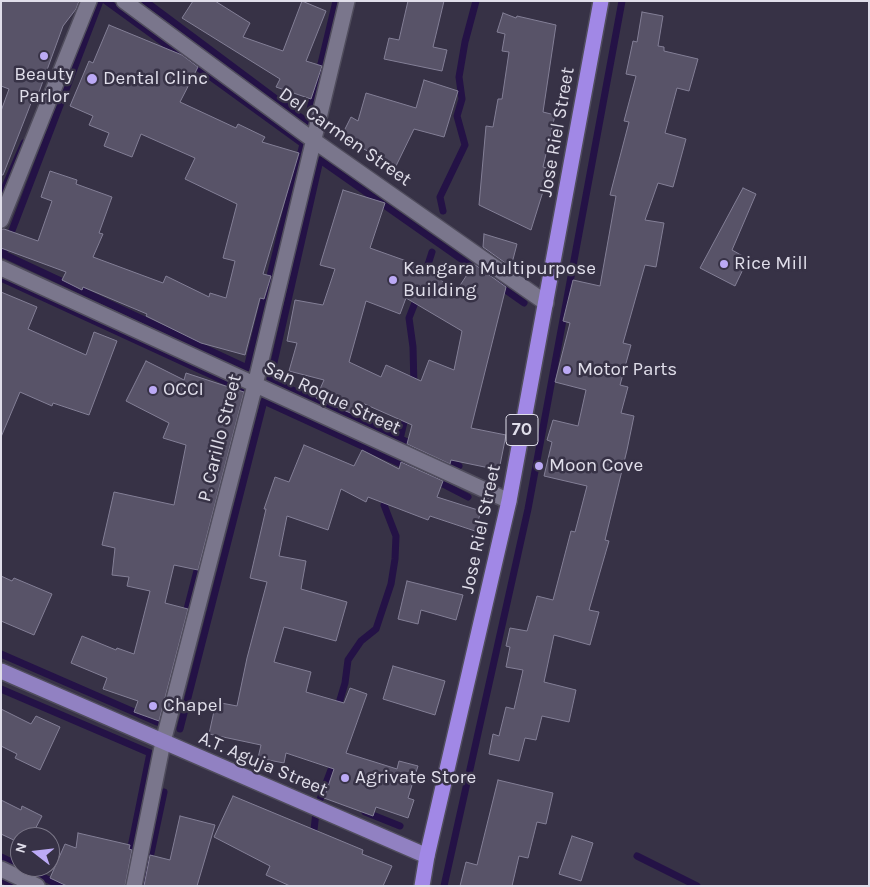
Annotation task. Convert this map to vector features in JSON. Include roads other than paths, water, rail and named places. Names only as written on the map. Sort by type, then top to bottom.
[{"type":"highway","name":"Jose Riel Street","points":[[422,886],[427,856],[509,501],[601,1]]},
{"type":"main road","name":"A.T. Aguja Street","points":[[1,672],[427,856]]},
{"type":"street","points":[[1,220],[89,1]]},
{"type":"street","name":"Del Carmen Street","points":[[124,1],[313,140],[546,303]]},
{"type":"street","name":"P. Carillo Street","points":[[134,886],[163,742],[255,385],[347,1]]},
{"type":"street","name":"San Roque Street","points":[[1,268],[509,501]]},
{"type":"street","points":[[1,869],[37,886]]},
{"type":"waterway","points":[[100,1],[3,254],[247,368],[303,144],[106,1]]},
{"type":"waterway","points":[[145,1],[307,122],[336,1]]},
{"type":"waterway","points":[[443,211],[440,197],[465,145],[457,116],[462,99],[459,77],[465,42],[476,1]]},
{"type":"waterway","points":[[444,886],[528,509],[622,1]]},
{"type":"waterway","points":[[1,196],[24,143]]},
{"type":"waterway","points":[[416,446],[270,380],[320,160],[478,271]]},
{"type":"waterway","points":[[423,280],[432,252]]},
{"type":"waterway","points":[[1,278],[244,390],[242,400]]},
{"type":"waterway","points":[[497,284],[524,303]]},
{"type":"waterway","points":[[414,387],[413,347],[409,318],[418,295]]},
{"type":"waterway","points":[[180,729],[264,401],[408,467]]},
{"type":"waterway","points":[[400,439],[406,414]]},
{"type":"waterway","points":[[444,459],[459,466]]},
{"type":"waterway","points":[[435,480],[468,497]]},
{"type":"waterway","points":[[337,710],[345,683],[348,660],[361,641],[376,629],[391,584],[396,536],[384,505],[388,496]]},
{"type":"waterway","points":[[185,617],[199,563]]},
{"type":"waterway","points":[[1,654],[157,722],[160,713]]},
{"type":"waterway","points":[[1,689],[150,753],[129,857]]},
{"type":"waterway","points":[[319,802],[335,759]]},
{"type":"waterway","points":[[144,886],[164,792]]},
{"type":"waterway","points":[[310,838],[314,830],[316,812]]},
{"type":"waterway","points":[[365,812],[400,826]]},
{"type":"waterway","points":[[637,856],[697,886]]},
{"type":"waterway","points":[[1,857],[10,861]]},
{"type":"waterway","points":[[43,877],[61,886]]},
{"type":"waterway","points":[[1,879],[14,886]]},
{"type":"place","name":"Beauty Parlor","points":[[44,56]]},
{"type":"place","name":"Dental Clinc","points":[[92,79]]},
{"type":"place","name":"Rice Mill","points":[[724,264]]},
{"type":"place","name":"Kangara Multipurpose Building","points":[[393,280]]},
{"type":"place","name":"Motor Parts","points":[[567,370]]},
{"type":"place","name":"OCCI","points":[[153,390]]},
{"type":"place","name":"Moon Cove","points":[[539,466]]},
{"type":"place","name":"Chapel","points":[[153,706]]},
{"type":"place","name":"Agrivate Store","points":[[345,778]]}]
